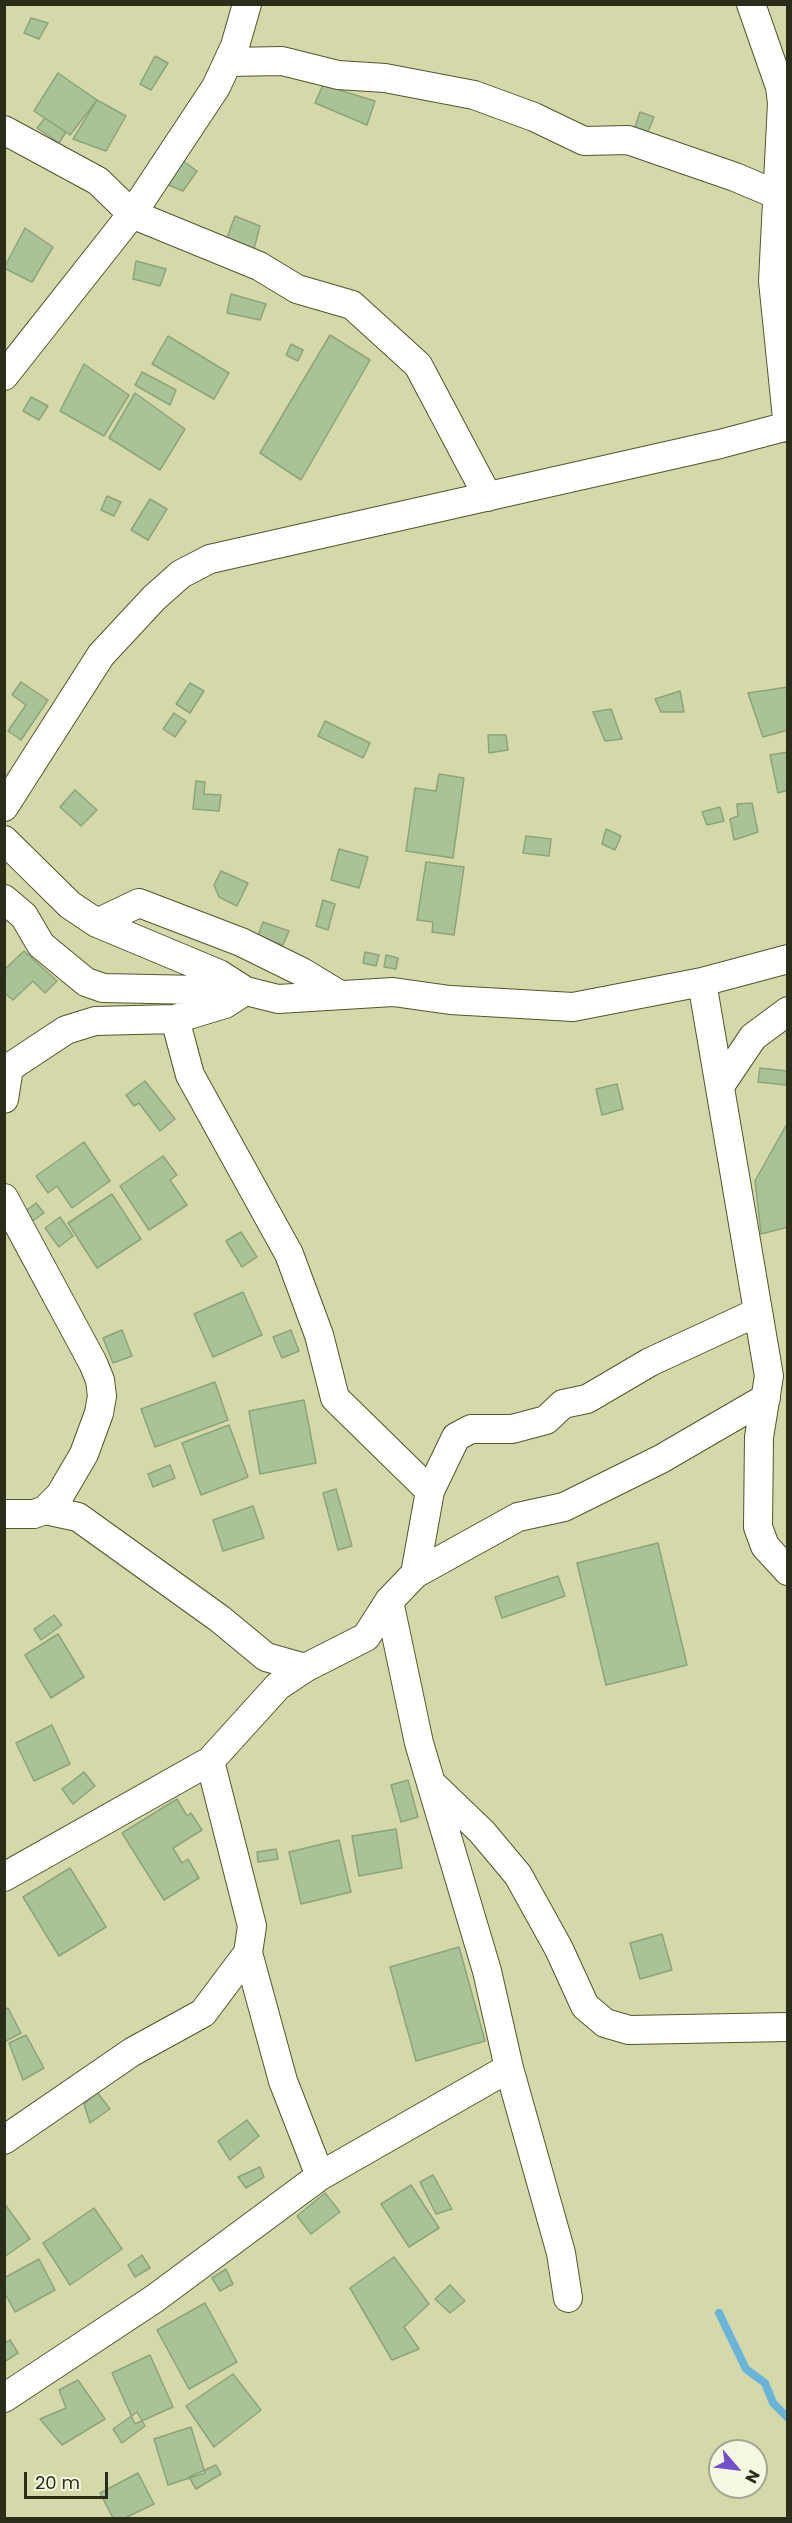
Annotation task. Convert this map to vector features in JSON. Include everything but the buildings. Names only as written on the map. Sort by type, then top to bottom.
[{"type":"street","points":[[4,376],[132,214],[216,87],[229,62],[247,4]]},
{"type":"street","points":[[4,807],[101,655],[154,598],[181,574],[210,559],[787,427],[773,280],[773,250],[784,195],[780,87],[751,4]]},
{"type":"street","points":[[229,62],[282,61],[338,75],[385,78],[474,95],[534,117],[584,141],[628,140],[784,195]]},
{"type":"street","points":[[4,129],[98,181],[132,214],[259,266],[297,289],[352,305],[418,364],[488,496]]},
{"type":"street","points":[[4,840],[70,904],[97,923],[219,974],[246,991]]},
{"type":"street","points":[[4,899],[24,916],[41,945],[86,982],[103,988],[246,991],[278,999],[393,992],[450,1000],[573,1007],[702,982],[788,959]]},
{"type":"street","points":[[97,923],[139,903],[241,942],[302,972],[340,994]]},
{"type":"street","points":[[702,982],[758,1312],[774,1383],[759,1437],[758,1527],[765,1546],[788,1570]]},
{"type":"street","points":[[4,1099],[7,1069],[66,1030],[95,1021],[175,1019],[225,1004],[246,991]]},
{"type":"street","points":[[720,1086],[753,1037],[788,1011]]},
{"type":"street","points":[[175,1019],[190,1075],[289,1254],[319,1335],[335,1398],[430,1491]]},
{"type":"street","points":[[4,1198],[100,1380],[102,1396],[99,1413],[84,1454],[60,1495],[45,1510],[34,1514],[4,1514]]},
{"type":"street","points":[[415,1574],[430,1491],[456,1437],[471,1429],[512,1429],[546,1420],[563,1404],[587,1399],[650,1362],[758,1312]]},
{"type":"street","points":[[4,1877],[210,1761],[278,1686],[305,1668],[366,1637],[389,1601],[415,1574],[518,1516],[564,1507],[662,1459],[774,1383]]},
{"type":"street","points":[[45,1510],[78,1517],[220,1619],[266,1657],[305,1668]]},
{"type":"street","points":[[389,1601],[419,1743],[487,1971],[508,2068],[561,2253],[568,2298]]},
{"type":"street","points":[[210,1761],[252,1926],[248,1953],[283,2081],[320,2176]]},
{"type":"street","points":[[430,1783],[482,1832],[518,1875],[559,1949],[585,2006],[604,2023],[629,2030],[788,2027]]},
{"type":"street","points":[[4,2140],[132,2052],[203,2013],[248,1953]]},
{"type":"street","points":[[4,2398],[154,2299],[320,2176],[508,2068]]},
{"type":"waterway","points":[[719,2313],[746,2369],[765,2383],[773,2403],[788,2418]]}]
